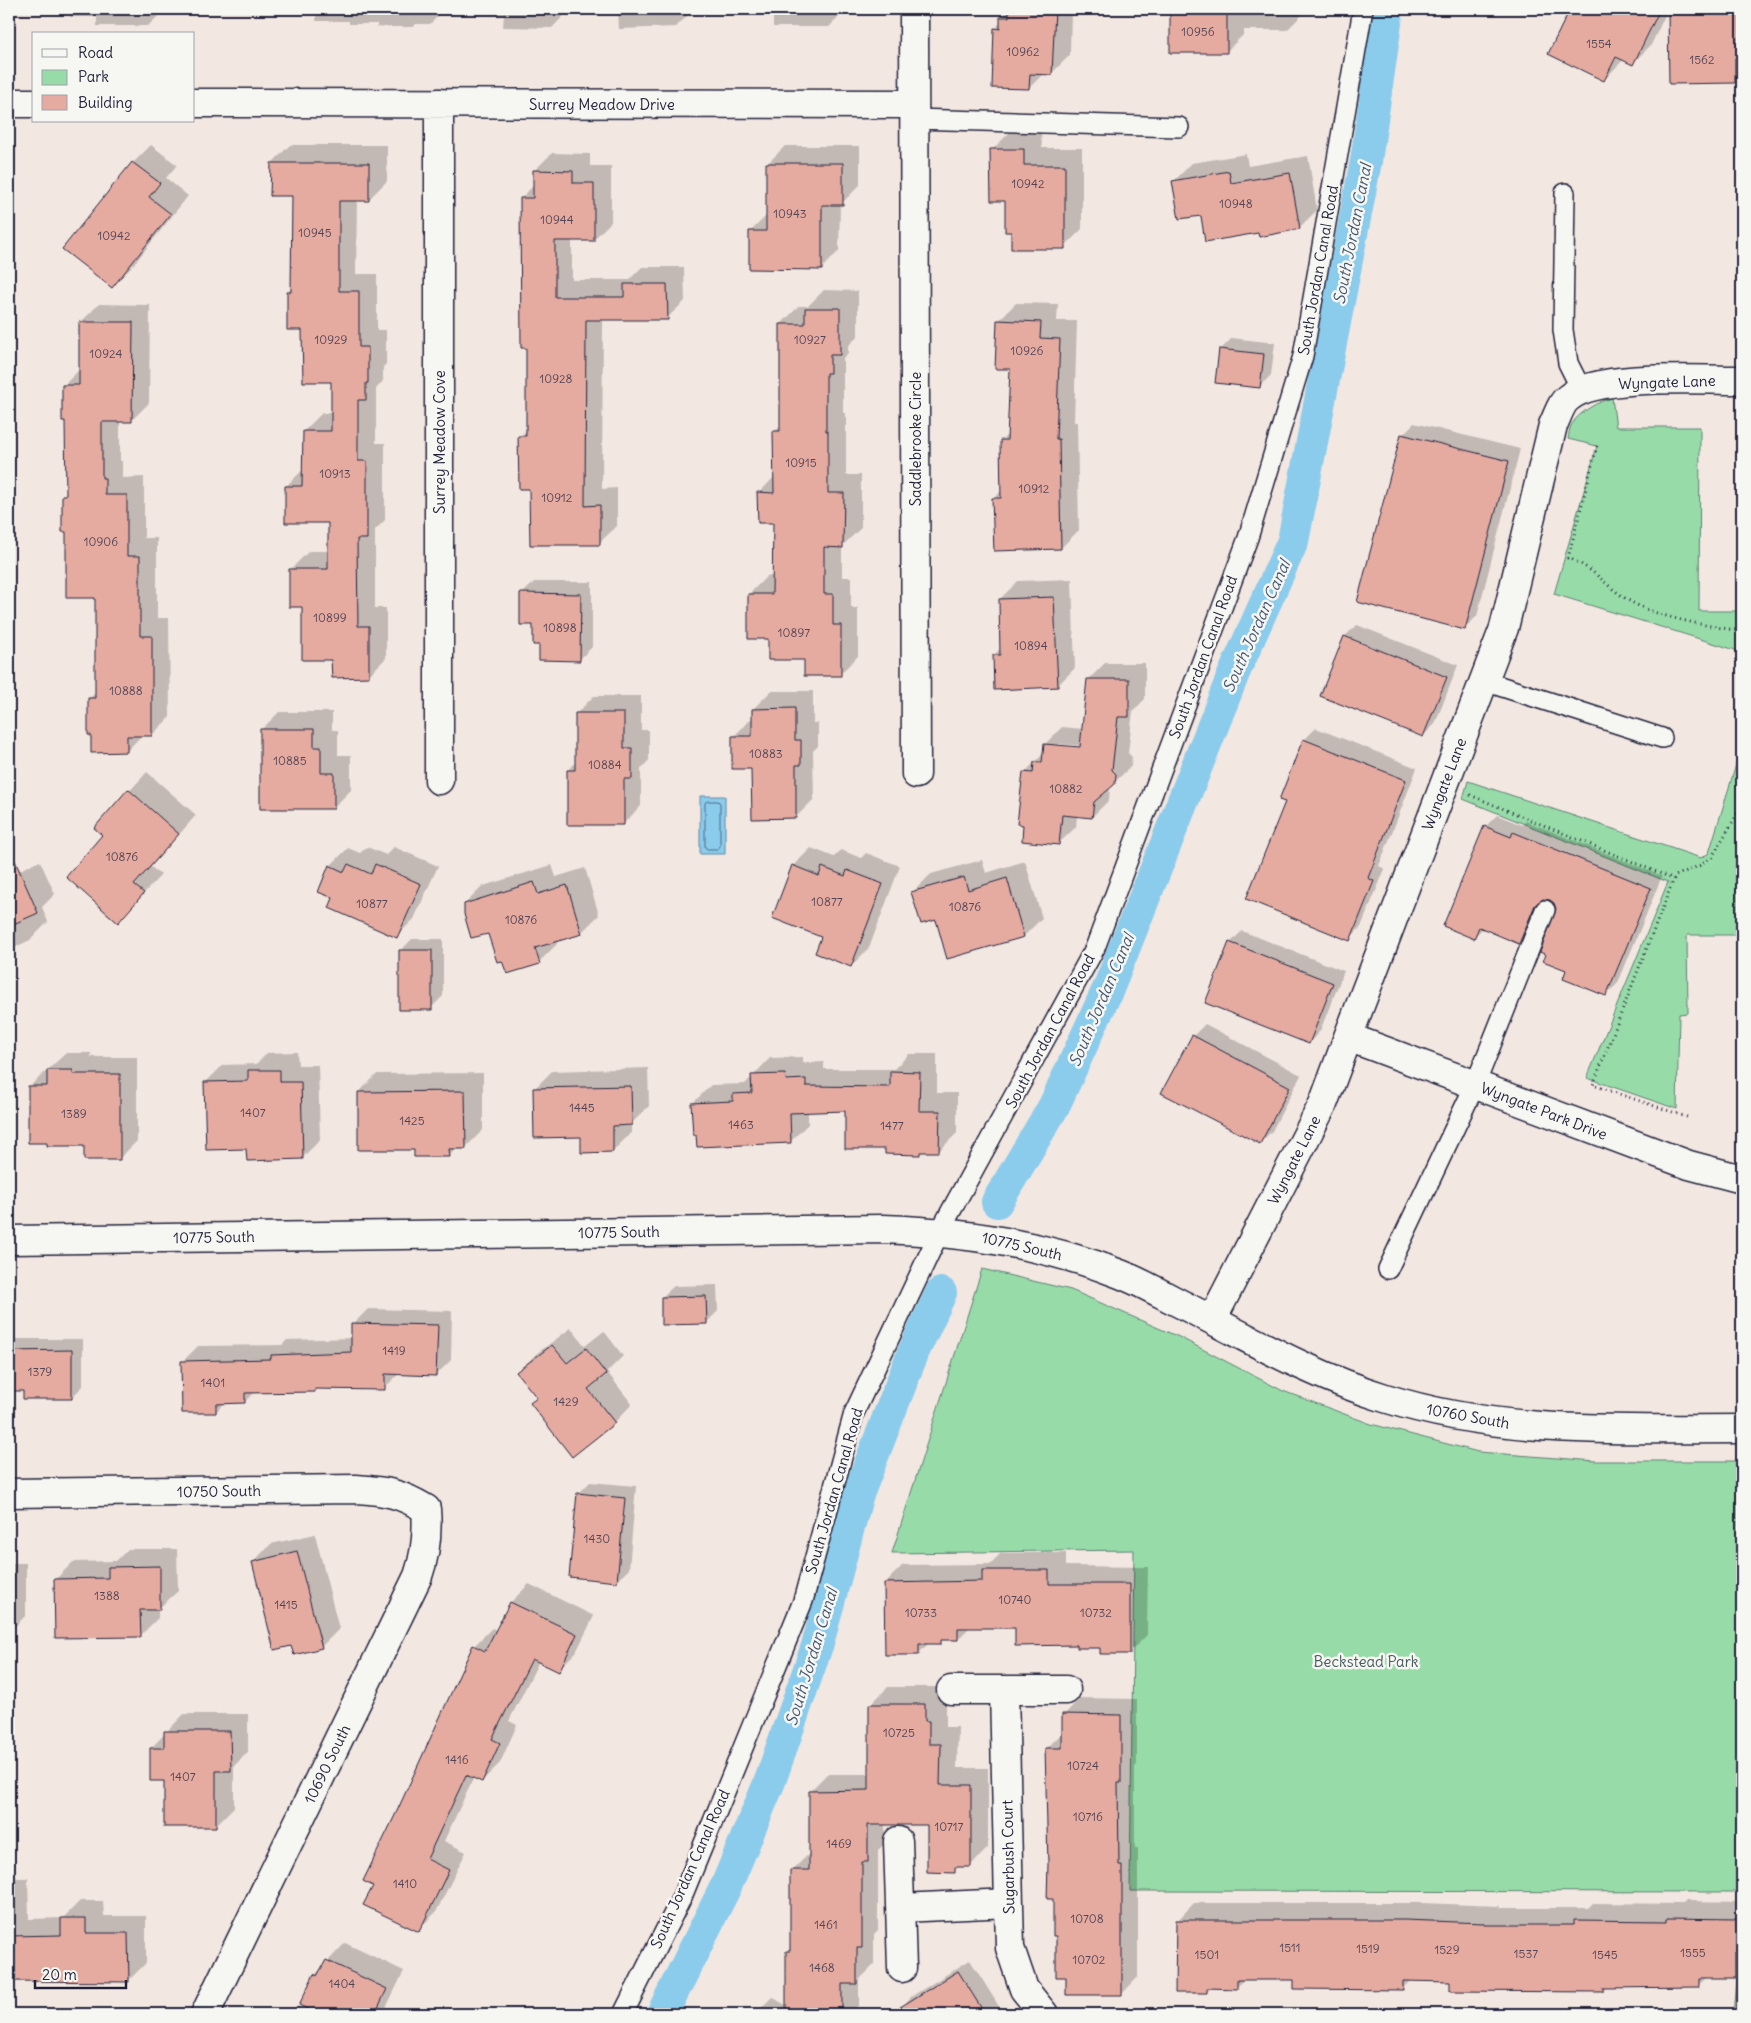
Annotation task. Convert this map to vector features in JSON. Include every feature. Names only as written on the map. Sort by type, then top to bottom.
[{"type":"street","points":[[914,9],[914,112]]},
{"type":"street","points":[[9,104],[32,104]]},
{"type":"street","name":"Surrey Meadow Drive","points":[[195,104],[439,104],[914,112]]},
{"type":"street","name":"Surrey Meadow Cove","points":[[439,104],[439,780]]},
{"type":"street","name":"Saddlebrooke Circle","points":[[914,112],[916,774]]},
{"type":"street","name":"Wyngate Lane","points":[[1212,1320],[1323,1104],[1504,628],[1553,425],[1567,398],[1594,386],[1635,380],[1742,380]]},
{"type":"street","name":"Wyngate Park Drive","points":[[1348,1038],[1688,1166],[1742,1179]]},
{"type":"street","name":"10775 South","points":[[9,1240],[883,1229],[940,1231],[987,1237],[1078,1259],[1122,1275],[1212,1320]]},
{"type":"street","name":"10760 South","points":[[1212,1320],[1320,1375],[1386,1399],[1451,1415],[1517,1425],[1582,1429],[1742,1428]]},
{"type":"street","name":"10750 South","points":[[9,1493],[356,1489],[384,1491],[407,1497],[426,1509]]},
{"type":"street","name":"10690 South","points":[[205,2014],[418,1576],[426,1554],[428,1532],[426,1509]]},
{"type":"street","points":[[951,1690],[1066,1690]]},
{"type":"street","name":"Sugarbush Court","points":[[1004,1690],[1010,1948],[1024,1989],[1044,2014]]},
{"type":"street","points":[[898,1841],[902,1968]]},
{"type":"street","points":[[901,1908],[1009,1903]]},
{"type":"lane","name":"South Jordan Canal Road","points":[[623,2014],[682,1896],[803,1600],[854,1413],[940,1231],[1095,948],[1248,538],[1303,356],[1363,9]]},
{"type":"lane","points":[[914,112],[1179,127]]},
{"type":"lane","points":[[1566,192],[1563,330],[1568,362],[1582,391]]},
{"type":"lane","points":[[1484,681],[1662,738]]},
{"type":"lane","points":[[1388,1269],[1475,1085],[1545,910]]},
{"type":"path","points":[[1597,446],[1568,558],[1584,564],[1628,600],[1641,606],[1694,623],[1742,631]]},
{"type":"path","points":[[1470,795],[1674,879]]},
{"type":"path","points":[[1687,1117],[1593,1085],[1675,876],[1700,865],[1712,857],[1742,806]]},
{"type":"green space","points":[[1612,398],[1616,427],[1700,427],[1699,611],[1742,611],[1742,652],[1554,594],[1597,446],[1568,439],[1570,427],[1584,411],[1595,404]]},
{"type":"green space","points":[[1742,745],[1742,935],[1687,935],[1688,1013],[1679,1014],[1677,1109],[1587,1078],[1668,882],[1463,799],[1468,781],[1701,858],[1709,853]]},
{"type":"green space","name":"Beckstead Park","points":[[982,1269],[1071,1290],[1179,1337],[1283,1391],[1371,1424],[1478,1452],[1596,1461],[1742,1461],[1742,1892],[1130,1891],[1134,1550],[892,1553]]},
{"type":"green space","points":[[1742,1916],[1742,2014],[1733,2014]]},
{"type":"water","points":[[700,796],[725,796],[725,854],[700,854]]},
{"type":"building","points":[[1009,9],[1055,9],[1052,75],[1030,74],[1029,89],[992,88],[994,28],[1000,29],[1000,17],[1009,17]]},
{"type":"building","points":[[1193,9],[1227,9],[1227,53],[1170,53],[1170,12],[1193,12]]},
{"type":"building","points":[[1570,9],[1660,9],[1633,65],[1616,57],[1604,81],[1548,54]]},
{"type":"building","points":[[1668,9],[1742,9],[1742,58],[1735,58],[1735,83],[1669,84]]},
{"type":"building","points":[[990,149],[1024,149],[1024,165],[1065,165],[1065,249],[1011,249],[1011,232],[1005,232],[1005,201],[991,201]]},
{"type":"building","points":[[132,162],[160,183],[149,197],[171,214],[112,288],[62,249]]},
{"type":"building","points":[[271,163],[369,163],[369,201],[339,201],[339,291],[359,291],[359,347],[368,347],[366,400],[358,400],[358,461],[367,461],[367,539],[357,539],[358,626],[369,626],[369,677],[332,678],[331,660],[302,660],[302,607],[289,607],[289,569],[328,569],[328,523],[285,523],[285,486],[302,486],[303,431],[331,431],[331,382],[303,382],[302,330],[287,330],[287,292],[291,292],[292,196],[270,196]]},
{"type":"building","points":[[766,163],[843,163],[843,205],[822,205],[822,270],[749,269],[749,231],[766,231]]},
{"type":"building","points":[[533,170],[573,171],[573,183],[594,183],[594,241],[555,241],[555,297],[624,297],[624,284],[667,284],[668,320],[586,320],[585,506],[600,505],[600,545],[530,545],[529,489],[519,489],[518,436],[526,436],[526,348],[521,348],[520,198],[533,198]]},
{"type":"building","points":[[1229,171],[1231,183],[1290,173],[1300,229],[1259,237],[1258,233],[1205,242],[1201,216],[1179,219],[1172,181]]},
{"type":"building","points":[[805,308],[840,308],[840,355],[830,355],[830,373],[826,373],[826,431],[828,431],[828,493],[844,493],[843,548],[824,547],[824,594],[833,594],[833,625],[841,625],[841,676],[804,676],[804,660],[768,660],[768,639],[748,639],[748,594],[772,594],[773,523],[758,523],[757,492],[774,493],[773,431],[780,431],[780,324],[805,324]]},
{"type":"building","points":[[997,320],[1041,322],[1040,338],[1060,339],[1056,439],[1059,439],[1061,549],[994,551],[992,498],[1001,498],[1000,440],[1007,440],[1010,369],[995,369]]},
{"type":"building","points":[[79,322],[133,322],[132,422],[102,422],[102,478],[105,478],[105,495],[127,495],[127,556],[140,556],[140,636],[152,636],[152,736],[127,736],[127,752],[91,753],[91,735],[88,735],[88,698],[95,698],[95,598],[66,598],[66,532],[62,532],[62,495],[66,495],[65,421],[62,421],[62,385],[79,385]]},
{"type":"building","points":[[1219,349],[1264,354],[1260,388],[1215,383]]},
{"type":"building","points":[[1401,434],[1509,461],[1465,630],[1357,602]]},
{"type":"building","points":[[520,593],[581,594],[580,661],[539,660],[539,645],[533,645],[533,625],[520,625]]},
{"type":"building","points":[[1054,597],[1058,687],[994,690],[993,655],[1000,655],[999,599]]},
{"type":"building","points":[[1344,636],[1447,677],[1423,737],[1320,696]]},
{"type":"building","points":[[1087,679],[1129,679],[1129,717],[1118,717],[1112,770],[1116,774],[1115,784],[1094,802],[1092,818],[1062,815],[1059,845],[1022,841],[1023,825],[1017,824],[1023,772],[1033,773],[1034,762],[1042,762],[1044,744],[1080,747]]},
{"type":"building","points":[[795,708],[795,740],[801,740],[801,765],[796,765],[796,818],[752,819],[751,769],[732,769],[732,736],[752,736],[752,709]]},
{"type":"building","points":[[575,713],[624,713],[624,748],[632,748],[632,779],[624,779],[624,825],[567,825],[567,770],[575,770]]},
{"type":"building","points":[[260,729],[314,729],[314,747],[321,747],[321,773],[334,773],[334,809],[260,809]]},
{"type":"building","points":[[1303,739],[1406,780],[1368,878],[1374,881],[1350,941],[1246,899],[1285,802],[1279,800]]},
{"type":"building","points":[[128,789],[179,834],[134,885],[144,893],[118,923],[66,877],[102,835],[94,828]]},
{"type":"building","points":[[1484,826],[1511,837],[1513,832],[1651,888],[1606,996],[1563,979],[1566,970],[1543,961],[1546,955],[1540,952],[1556,909],[1554,903],[1550,900],[1543,899],[1535,905],[1519,944],[1479,927],[1474,939],[1443,926]]},
{"type":"building","points":[[9,847],[38,913],[9,926]]},
{"type":"building","points":[[348,864],[371,874],[375,864],[421,884],[397,938],[329,908],[333,898],[318,892],[329,865],[344,872]]},
{"type":"building","points":[[792,865],[819,876],[822,867],[845,876],[847,870],[883,884],[851,967],[815,953],[821,937],[772,918]]},
{"type":"building","points":[[964,877],[968,890],[1007,878],[1024,937],[947,959],[936,920],[921,924],[911,892]]},
{"type":"building","points":[[534,882],[538,894],[567,885],[582,934],[535,948],[540,964],[507,974],[502,961],[497,962],[488,934],[471,938],[464,914],[464,904]]},
{"type":"building","points":[[1229,942],[1333,983],[1309,1044],[1205,1003]]},
{"type":"building","points":[[399,950],[432,950],[432,1010],[399,1010]]},
{"type":"building","points":[[1192,1035],[1290,1087],[1260,1144],[1161,1093]]},
{"type":"building","points":[[47,1070],[73,1070],[73,1074],[120,1074],[120,1160],[84,1160],[84,1146],[47,1146],[47,1143],[28,1143],[28,1086],[47,1086]]},
{"type":"building","points":[[248,1070],[280,1070],[280,1082],[301,1082],[303,1159],[247,1161],[246,1149],[206,1150],[204,1082],[248,1081]]},
{"type":"building","points":[[890,1071],[920,1072],[919,1111],[940,1111],[939,1152],[920,1152],[920,1155],[885,1154],[885,1149],[845,1149],[845,1111],[790,1113],[791,1143],[697,1147],[696,1135],[693,1135],[691,1103],[733,1101],[733,1094],[752,1093],[751,1075],[785,1074],[786,1080],[806,1079],[806,1086],[890,1087]]},
{"type":"building","points":[[631,1086],[632,1125],[613,1126],[613,1152],[581,1153],[581,1137],[534,1138],[533,1088]]},
{"type":"building","points":[[465,1091],[466,1149],[449,1149],[450,1157],[414,1157],[414,1150],[358,1150],[358,1092]]},
{"type":"building","points":[[706,1296],[707,1324],[661,1325],[661,1297]]},
{"type":"building","points":[[351,1323],[438,1325],[436,1376],[385,1374],[385,1390],[315,1389],[315,1392],[245,1393],[245,1403],[216,1404],[216,1413],[182,1413],[181,1361],[271,1359],[271,1355],[351,1352]]},
{"type":"building","points":[[552,1345],[567,1363],[586,1348],[606,1374],[588,1389],[615,1423],[572,1457],[530,1403],[537,1398],[516,1372]]},
{"type":"building","points":[[72,1350],[72,1399],[23,1399],[23,1391],[9,1391],[9,1351]]},
{"type":"building","points":[[577,1493],[625,1498],[617,1582],[569,1577]]},
{"type":"building","points":[[297,1551],[322,1648],[294,1655],[291,1646],[274,1650],[252,1562]]},
{"type":"building","points":[[160,1566],[160,1610],[140,1610],[141,1637],[55,1638],[54,1579],[108,1578],[108,1567]]},
{"type":"building","points":[[982,1570],[1049,1570],[1049,1584],[1130,1584],[1130,1654],[1100,1654],[1100,1648],[1077,1648],[1077,1645],[1015,1646],[1015,1628],[958,1628],[958,1640],[941,1640],[941,1644],[919,1644],[919,1655],[885,1655],[884,1583],[982,1581]]},
{"type":"building","points":[[510,1602],[577,1634],[559,1672],[532,1659],[492,1739],[500,1743],[482,1782],[466,1775],[427,1859],[449,1870],[419,1932],[363,1905],[373,1886],[363,1881],[473,1645],[485,1651]]},
{"type":"building","points":[[869,1704],[925,1704],[925,1721],[929,1721],[929,1744],[941,1744],[940,1785],[971,1785],[971,1867],[955,1867],[955,1873],[927,1872],[927,1825],[868,1825],[868,1862],[862,1862],[862,1948],[857,1948],[857,1984],[842,1984],[842,2014],[786,2014],[786,1951],[790,1951],[790,1870],[809,1870],[809,1791],[869,1790]]},
{"type":"building","points":[[1062,1714],[1121,1715],[1121,1783],[1118,1783],[1119,1865],[1122,1865],[1122,1995],[1066,1995],[1066,1977],[1056,1977],[1056,1936],[1053,1936],[1053,1899],[1047,1899],[1045,1748],[1062,1748]]},
{"type":"building","points":[[164,1731],[230,1731],[231,1771],[216,1771],[216,1827],[164,1827],[164,1781],[150,1781],[150,1748],[164,1748]]},
{"type":"building","points":[[61,1918],[86,1918],[86,1933],[128,1933],[129,1982],[9,1981],[9,1936],[61,1935]]},
{"type":"building","points":[[1667,1918],[1738,1919],[1738,1953],[1735,1953],[1735,1979],[1700,1979],[1700,1987],[1603,1988],[1603,1992],[1450,1991],[1450,1982],[1403,1981],[1403,1990],[1294,1989],[1294,1980],[1237,1980],[1237,1989],[1207,1988],[1207,1993],[1175,1993],[1176,1920],[1404,1920],[1484,1923],[1484,1925],[1574,1925],[1574,1920],[1667,1921]]},
{"type":"building","points":[[326,1960],[387,1989],[375,2014],[318,2014],[299,2005],[314,1974],[317,1976]]},
{"type":"building","points":[[958,1971],[985,2014],[889,2014]]},
{"type":"waterway","name":"South Jordan Canal","points":[[997,1202],[1054,1106],[1108,989],[1234,673],[1293,541],[1366,161],[1388,9]]},
{"type":"waterway","name":"South Jordan Canal","points":[[662,2014],[727,1884],[770,1781],[818,1643],[857,1497],[913,1353],[941,1293]]}]
